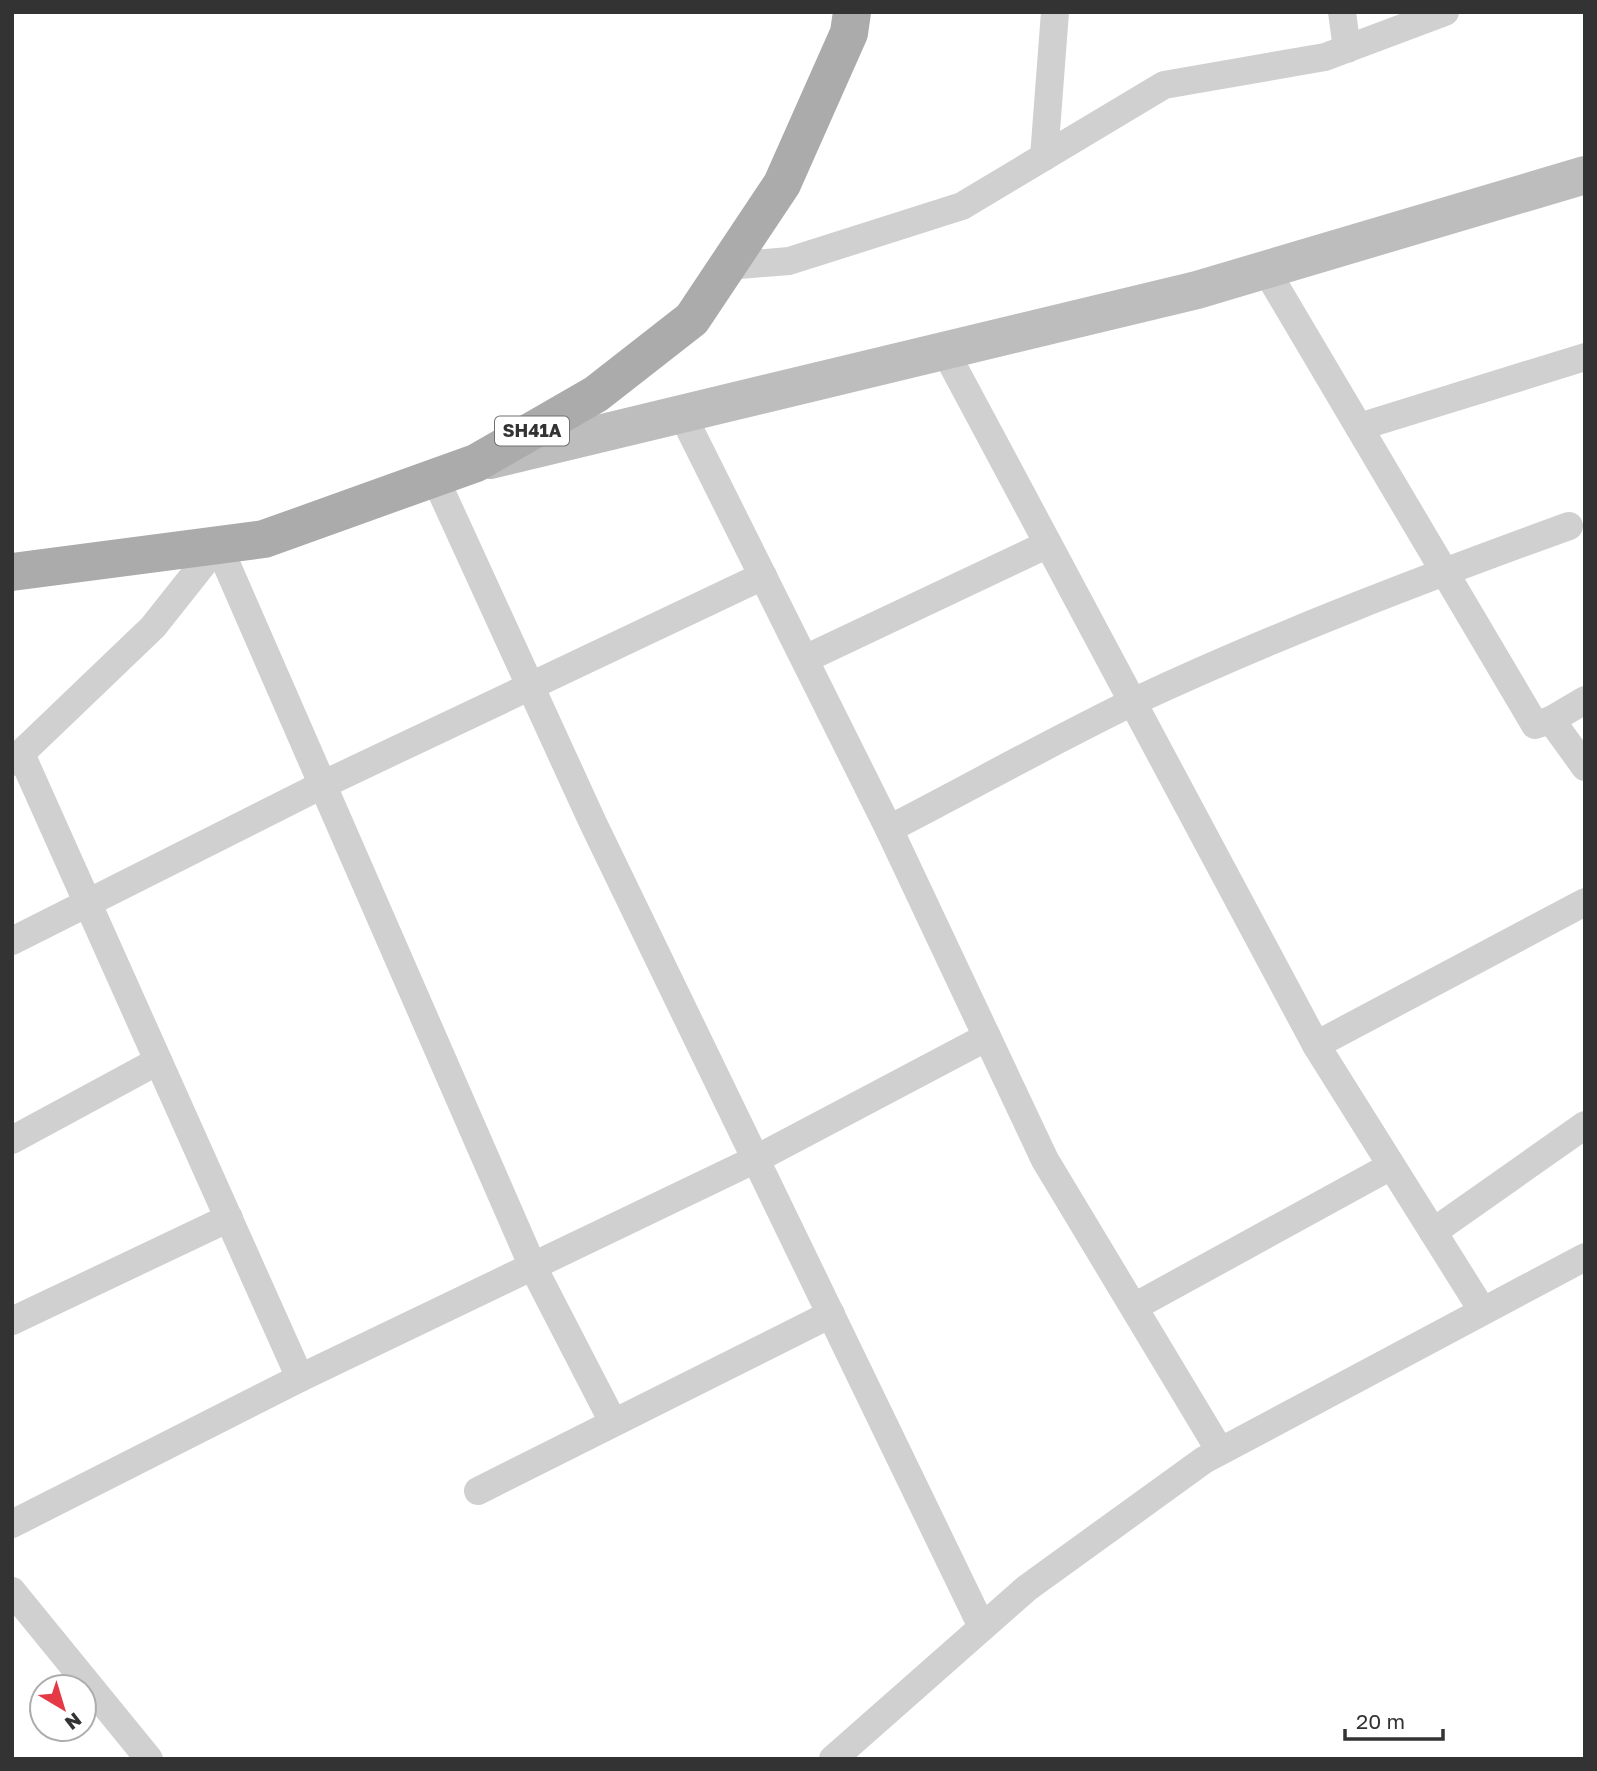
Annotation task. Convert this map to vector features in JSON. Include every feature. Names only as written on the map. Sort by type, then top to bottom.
[{"type":"main road","name":"SH41A","points":[[12,572],[264,539],[476,463],[596,394],[692,319],[728,266],[782,184],[849,33],[852,12]]},
{"type":"street","points":[[1044,157],[1055,12]]},
{"type":"street","points":[[1342,12],[1347,49]]},
{"type":"street","points":[[728,266],[789,261],[962,206],[1164,85],[1325,57],[1445,12]]},
{"type":"street","points":[[476,463],[1196,290],[1585,175]]},
{"type":"street","points":[[1266,270],[1535,725],[1550,720],[1585,699]]},
{"type":"street","points":[[945,351],[1316,1045],[1482,1310]]},
{"type":"street","points":[[1359,427],[1585,357]]},
{"type":"street","points":[[682,414],[889,829],[1045,1160],[1220,1451]]},
{"type":"street","points":[[435,478],[593,823],[982,1627]]},
{"type":"street","points":[[889,829],[1133,702],[1217,664],[1444,571],[1569,526]]},
{"type":"street","points":[[804,659],[1048,544]]},
{"type":"street","points":[[300,1378],[87,902],[16,758],[153,627],[218,545],[533,1267],[613,1422]]},
{"type":"street","points":[[12,941],[322,785],[763,576]]},
{"type":"street","points":[[1550,720],[1585,767]]},
{"type":"street","points":[[1316,1045],[1585,902]]},
{"type":"street","points":[[12,1524],[300,1378],[756,1159],[987,1037]]},
{"type":"street","points":[[12,1140],[158,1061]]},
{"type":"street","points":[[1433,1232],[1585,1125]]},
{"type":"street","points":[[1134,1307],[1391,1166]]},
{"type":"street","points":[[12,1321],[229,1218]]},
{"type":"street","points":[[833,1759],[1027,1588],[1204,1460],[1585,1256]]},
{"type":"street","points":[[478,1491],[831,1314]]},
{"type":"street","points":[[12,1591],[149,1759]]}]
